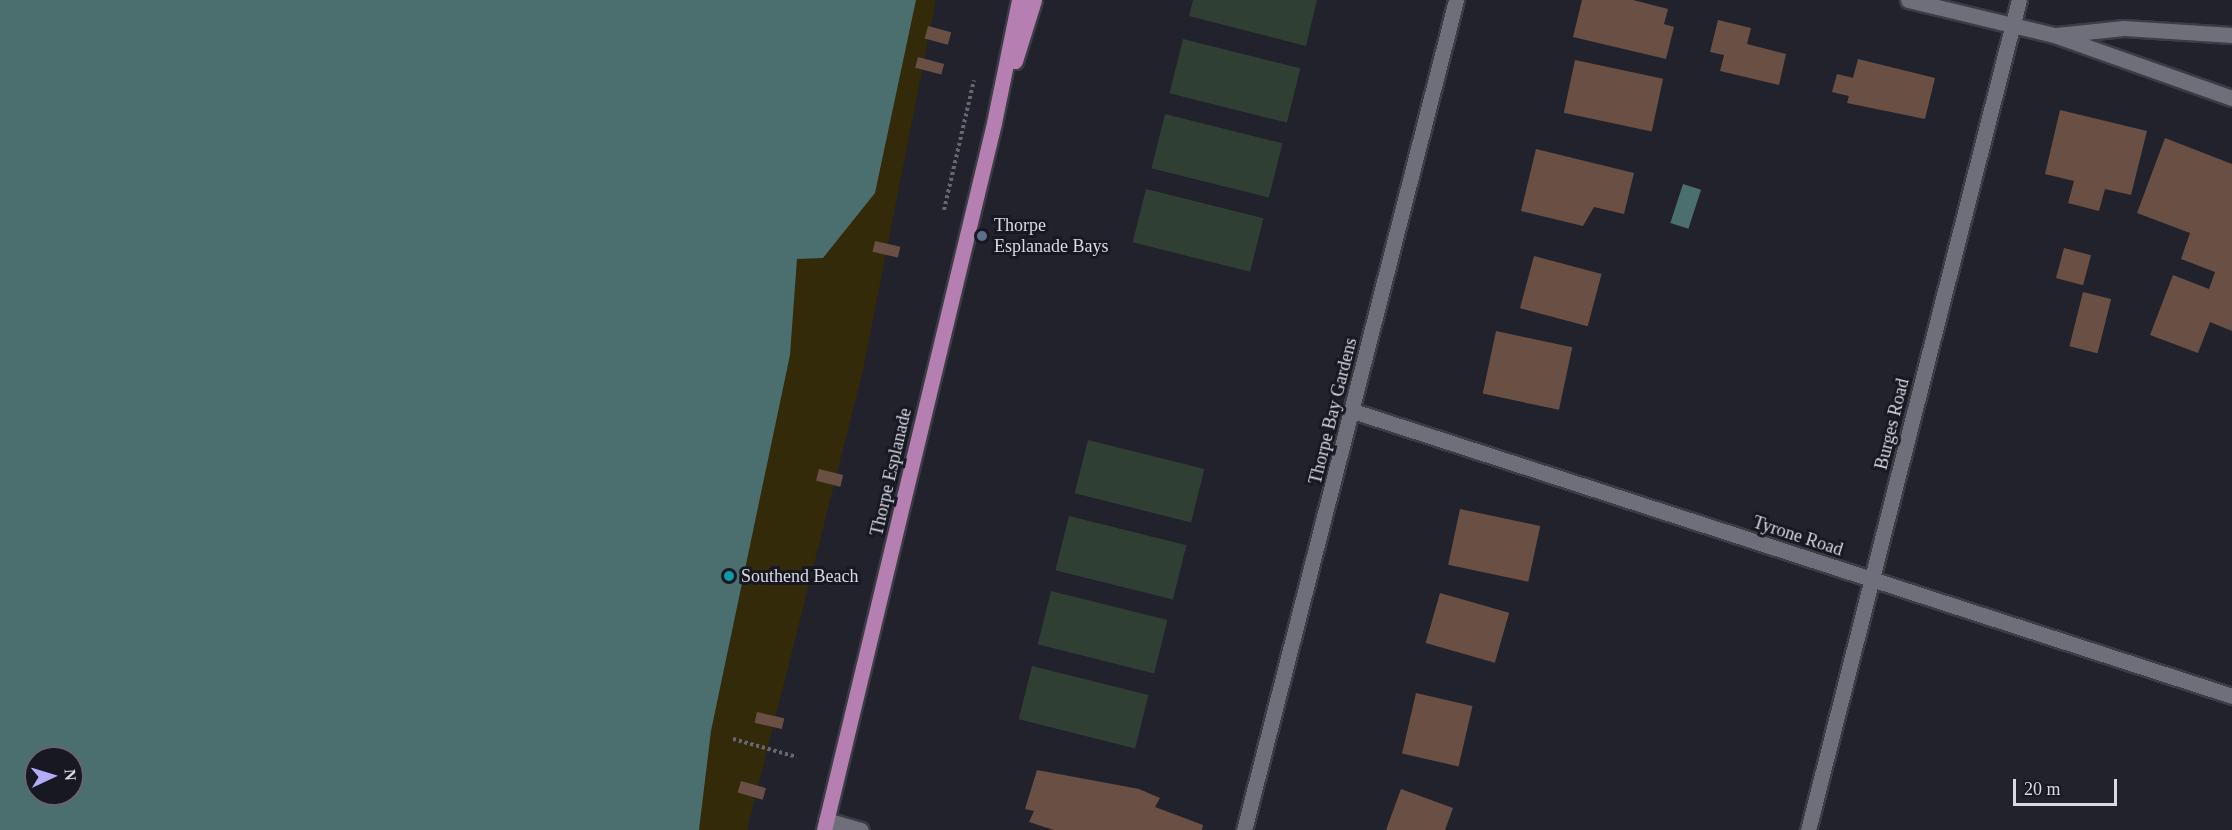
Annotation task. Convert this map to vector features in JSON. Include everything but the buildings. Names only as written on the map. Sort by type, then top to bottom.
[{"type":"main road","name":"Thorpe Esplanade","points":[[825,825],[994,123],[1018,0]]},
{"type":"main road","name":"Thorpe Esplanade","points":[[994,123],[1034,0]]},
{"type":"street","name":"Thorpe Bay Gardens","points":[[1244,830],[1353,411],[1456,0]]},
{"type":"street","points":[[1908,0],[2054,35],[2232,98]]},
{"type":"street","name":"Burges Road","points":[[1808,830],[2019,0]]},
{"type":"street","points":[[2054,35],[2124,28],[2232,35]]},
{"type":"street","name":"Tyrone Road","points":[[1353,411],[2232,696]]},
{"type":"street","points":[[825,825],[861,830]]},
{"type":"path","points":[[733,739],[797,757]]},
{"type":"shaded area","points":[[0,0],[916,0],[875,193],[823,258],[797,259],[790,355],[711,731],[699,830],[0,830]]},
{"type":"shaded area","points":[[1193,0],[1317,0],[1306,46],[1189,16]]},
{"type":"shaded area","points":[[1183,39],[1300,68],[1287,123],[1169,93]]},
{"type":"shaded area","points":[[1165,114],[1282,143],[1269,198],[1151,168]]},
{"type":"shaded area","points":[[1683,184],[1701,190],[1688,229],[1670,223]]},
{"type":"shaded area","points":[[1146,189],[1263,218],[1250,272],[1133,242]]},
{"type":"shaded area","points":[[1088,440],[1204,469],[1191,522],[1075,493]]},
{"type":"shaded area","points":[[1069,516],[1186,545],[1173,600],[1055,570]]},
{"type":"shaded area","points":[[1051,591],[1167,620],[1154,673],[1038,644]]},
{"type":"shaded area","points":[[1032,666],[1148,695],[1135,748],[1019,719]]},
{"type":"sand","name":"Southend Beach","points":[[778,0],[936,0],[863,370],[747,830],[589,830]]},
{"type":"place","name":"Thorpe Esplanade Bays","points":[[982,236]]},
{"type":"place","name":"Southend Beach","points":[[729,576]]}]
